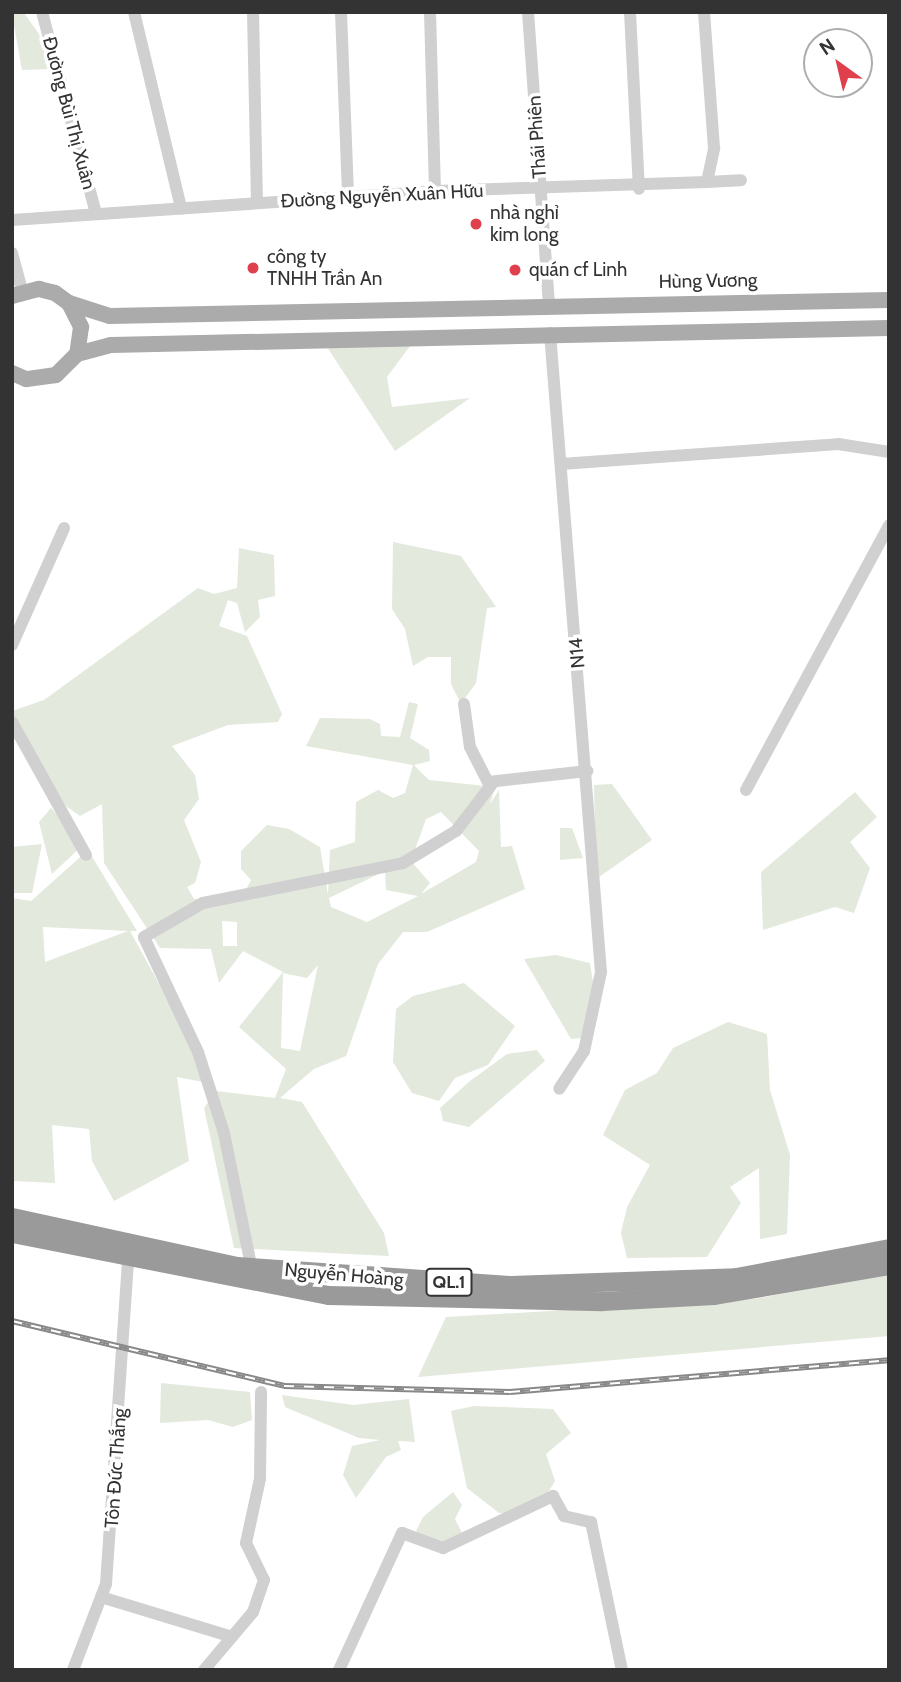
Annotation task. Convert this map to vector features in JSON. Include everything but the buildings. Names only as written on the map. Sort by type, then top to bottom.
[{"type":"highway","name":"Nguyễn Hoàng","points":[[12,1217],[251,1265],[342,1278],[660,1284],[807,1266],[889,1248]]},
{"type":"highway","name":"Nguyễn Hoàng","points":[[12,1233],[128,1260],[328,1295],[602,1301],[808,1284],[889,1265]]},
{"type":"main road","name":"Hùng Vương","points":[[17,294],[55,293],[69,303],[110,316],[549,304],[889,300]]},
{"type":"main road","points":[[69,303],[80,327],[76,354]]},
{"type":"main road","points":[[549,304],[550,333]]},
{"type":"main road","points":[[12,373],[26,379],[56,375],[76,354],[111,345],[550,333],[889,328]]},
{"type":"street","name":"Đường Bùi Thị Xuân","points":[[42,12],[96,214]]},
{"type":"street","points":[[134,12],[181,208]]},
{"type":"street","points":[[253,12],[257,203]]},
{"type":"street","points":[[341,12],[348,197]]},
{"type":"street","points":[[429,12],[435,191]]},
{"type":"street","name":"Thái Phiên","points":[[528,12],[549,304]]},
{"type":"street","points":[[630,12],[639,189]]},
{"type":"street","points":[[704,12],[714,148],[707,182]]},
{"type":"street","name":"Đường Nguyễn Xuân Hữu","points":[[12,220],[435,191],[540,187],[639,189],[741,180]]},
{"type":"street","points":[[12,253],[17,294]]},
{"type":"street","name":"N14","points":[[550,333],[601,972],[584,1051],[559,1088]]},
{"type":"street","points":[[561,464],[838,444],[889,452]]},
{"type":"street","points":[[746,790],[889,525]]},
{"type":"street","points":[[12,645],[64,528]]},
{"type":"street","points":[[464,704],[470,747],[492,784]]},
{"type":"street","points":[[12,722],[86,855]]},
{"type":"street","points":[[251,1265],[224,1133],[198,1052],[144,937],[203,903],[403,863],[456,831],[492,784],[587,771]]},
{"type":"street","name":"Tôn Đức Thắng","points":[[73,1670],[102,1597],[113,1525],[128,1260]]},
{"type":"street","points":[[204,1670],[229,1636],[253,1612],[264,1580],[246,1544],[260,1479],[261,1392]]},
{"type":"street","points":[[339,1670],[402,1533],[443,1548],[552,1496],[564,1516],[590,1522],[622,1670]]},
{"type":"street","points":[[102,1597],[229,1636]]},
{"type":"shaded area","points":[[24,13],[39,34],[50,69],[22,70],[12,14]]},
{"type":"shaded area","points":[[413,342],[387,377],[392,407],[470,398],[395,451],[325,344]]},
{"type":"shaded area","points":[[393,542],[461,556],[496,607],[487,608],[476,683],[461,704],[451,684],[451,657],[428,657],[413,666],[405,629],[392,609]]},
{"type":"shaded area","points":[[239,548],[274,555],[275,596],[258,600],[260,617],[245,632],[237,603],[228,600],[219,626],[247,636],[282,714],[278,722],[228,725],[172,746],[195,775],[199,799],[184,820],[201,862],[195,883],[187,887],[194,899],[241,899],[251,880],[241,869],[241,851],[267,825],[289,829],[320,847],[328,895],[330,850],[355,842],[356,802],[378,790],[393,798],[405,793],[413,765],[306,746],[320,718],[370,719],[380,724],[381,736],[400,737],[409,702],[418,704],[410,738],[429,750],[430,761],[414,765],[429,780],[495,787],[490,804],[499,790],[501,847],[512,846],[525,889],[427,932],[403,932],[378,964],[346,1056],[314,1069],[280,1098],[302,1102],[384,1233],[389,1256],[234,1248],[204,1108],[216,1091],[275,1098],[286,1069],[239,1027],[283,972],[243,951],[219,983],[211,949],[160,948],[104,863],[102,804],[80,816],[66,806],[12,726],[12,711],[44,700],[198,588],[214,594],[237,588]],"holes":[[[441,812],[479,851],[476,862],[421,894],[430,883],[411,861],[426,819]],[[385,871],[386,890],[418,896],[367,922],[331,907],[329,898]],[[222,921],[237,922],[237,946],[223,946]],[[318,965],[300,1051],[281,1048],[283,973],[307,978]]]},
{"type":"shaded area","points":[[612,784],[652,840],[596,879],[594,785]]},
{"type":"shaded area","points":[[855,792],[877,817],[850,842],[870,868],[854,913],[835,907],[763,930],[761,872]]},
{"type":"shaded area","points":[[51,808],[84,844],[52,874],[39,822]]},
{"type":"shaded area","points":[[560,828],[572,828],[583,858],[560,860]]},
{"type":"shaded area","points":[[42,844],[32,893],[12,893],[12,847]]},
{"type":"shaded area","points":[[88,850],[137,931],[130,931],[214,1084],[177,1077],[189,1161],[114,1201],[92,1161],[89,1129],[52,1125],[55,1183],[12,1181],[12,898],[31,901]],"holes":[[[43,927],[128,931],[45,962]]]},
{"type":"shaded area","points":[[556,955],[590,963],[595,995],[591,1037],[571,1039],[524,959]]},
{"type":"shaded area","points":[[464,983],[515,1026],[488,1065],[455,1078],[439,1101],[412,1093],[393,1062],[396,1009],[413,996]]},
{"type":"shaded area","points":[[728,1022],[767,1034],[770,1090],[790,1155],[787,1234],[760,1239],[759,1168],[730,1187],[741,1203],[707,1257],[627,1258],[621,1233],[627,1207],[650,1165],[603,1135],[625,1090],[657,1073],[673,1048]]},
{"type":"shaded area","points":[[537,1050],[545,1061],[469,1127],[443,1121],[440,1108],[470,1081],[507,1054]]},
{"type":"shaded area","points":[[889,1273],[889,1336],[418,1377],[446,1317],[755,1299]]},
{"type":"shaded area","points":[[161,1383],[250,1392],[252,1420],[233,1427],[208,1420],[160,1423]]},
{"type":"shaded area","points":[[282,1395],[353,1405],[409,1399],[415,1442],[398,1441],[401,1450],[386,1457],[356,1498],[343,1475],[352,1446],[380,1440],[359,1438],[285,1407]]},
{"type":"shaded area","points":[[474,1406],[553,1409],[571,1433],[546,1454],[555,1481],[549,1491],[516,1515],[499,1513],[467,1488],[451,1411]]},
{"type":"shaded area","points":[[453,1492],[462,1505],[455,1519],[462,1533],[448,1547],[420,1538],[416,1531],[423,1517]]},
{"type":"railway","points":[[12,1321],[284,1386],[510,1392],[889,1360]]},
{"type":"place","name":"nhà nghỉ kim long","points":[[476,224]]},
{"type":"place","name":"công ty TNHH Trần An","points":[[253,268]]},
{"type":"place","name":"quán cf Linh","points":[[515,270]]}]
